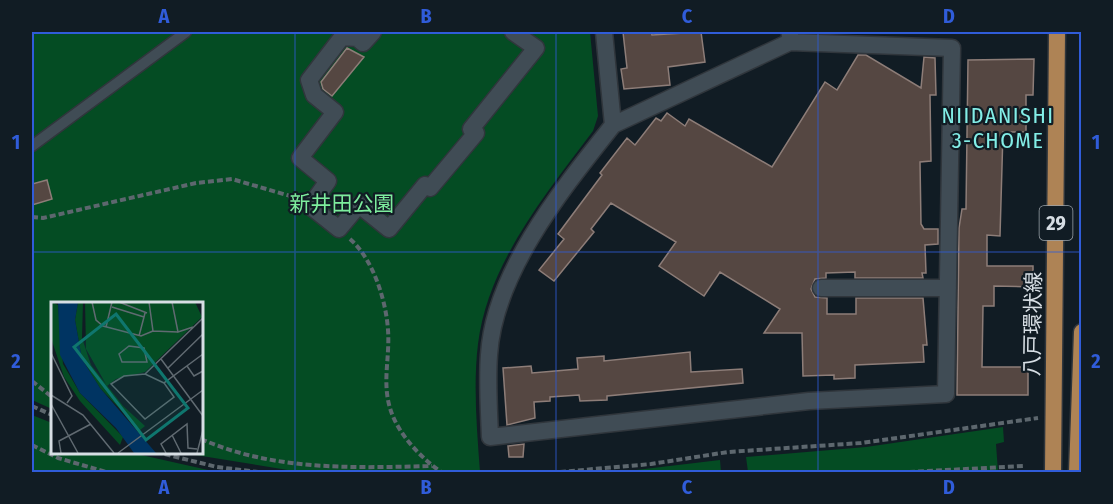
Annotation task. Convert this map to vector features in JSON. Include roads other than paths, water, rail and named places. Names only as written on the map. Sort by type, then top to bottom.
[{"type":"main road","name":"八戸環状線","points":[[1053,472],[1046,417],[1057,32]]},
{"type":"main road","points":[[1077,472],[1082,332]]},
{"type":"street","points":[[373,32],[363,43],[357,38],[342,38],[309,80],[314,95],[334,112],[300,158],[328,181],[310,206],[339,229],[358,205],[389,229],[425,185],[430,188],[476,133],[471,129],[536,48],[513,32],[507,37],[501,32]]},
{"type":"street","points":[[604,32],[613,125]]},
{"type":"street","points":[[790,37],[952,48],[946,394],[810,400],[490,437],[489,353],[501,298],[536,228],[613,125],[790,37]]},
{"type":"street","points":[[821,288],[948,288]]},
{"type":"lane","points":[[32,146],[186,32]]},
{"type":"district","name":"NIIDANISHI 3-CHOME","points":[[998,128]]},
{"type":"park label","name":"新井田公園","points":[[342,204]]}]
